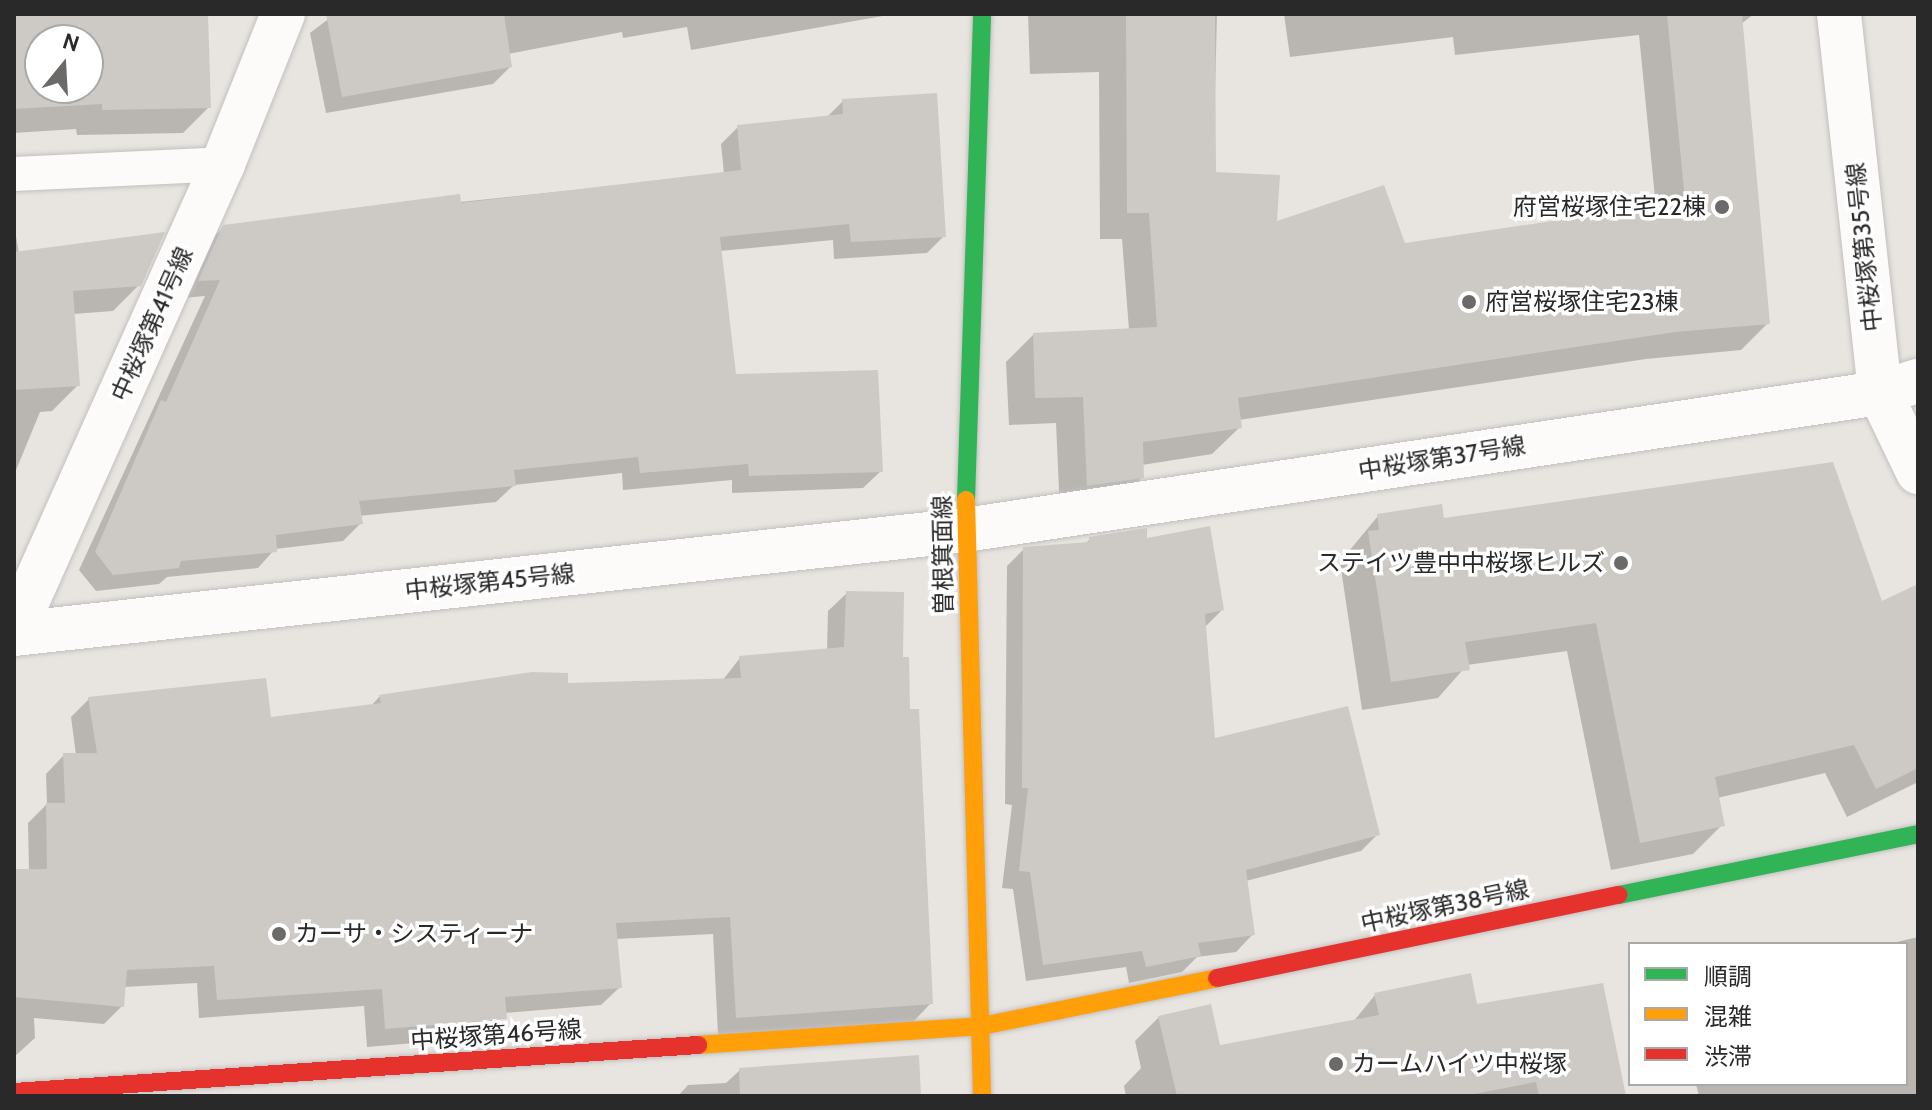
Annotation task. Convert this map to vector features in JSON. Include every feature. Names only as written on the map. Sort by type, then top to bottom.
[{"type":"street","name":"中桜塚第41号線","points":[[14,633],[223,164],[283,14]]},
{"type":"street","name":"曽根箕面線","points":[[982,14],[965,530],[982,1096]]},
{"type":"street","name":"中桜塚第35号線","points":[[1839,14],[1899,387],[1918,472]]},
{"type":"street","name":"中桜塚第37号線","points":[[965,530],[1899,387]]},
{"type":"street","name":"中桜塚第45号線","points":[[14,633],[965,530]]},
{"type":"street","name":"中桜塚第38号線","points":[[982,1026],[1918,834]]},
{"type":"street","name":"中桜塚第46号線","points":[[14,1092],[982,1026]]},
{"type":"lane","points":[[14,174],[223,164]]},
{"type":"building","points":[[14,14],[208,14],[211,108],[102,110],[102,104],[14,109]]},
{"type":"building","points":[[326,14],[504,14],[512,67],[342,97]]},
{"type":"building","points":[[1126,14],[1215,14],[1216,172],[1280,175],[1277,221],[1384,185],[1405,243],[1685,201],[1667,14],[1742,14],[1770,324],[1675,332],[1238,398],[1242,428],[1143,442],[1144,478],[1087,486],[1083,397],[1035,398],[1033,333],[1157,327],[1149,213],[1127,213]]},
{"type":"building","points":[[937,93],[946,237],[851,242],[849,224],[720,237],[736,374],[878,370],[883,472],[749,476],[748,464],[640,473],[638,457],[514,470],[516,486],[359,501],[363,524],[276,535],[277,552],[181,561],[179,568],[113,575],[95,552],[161,400],[166,402],[220,280],[198,281],[223,225],[460,194],[461,203],[741,170],[737,125],[843,114],[842,99]]},
{"type":"building","points":[[165,232],[141,286],[73,291],[80,386],[14,390],[14,252]]},
{"type":"building","points":[[1833,462],[1882,601],[1918,584],[1918,768],[1876,789],[1854,745],[1715,777],[1725,826],[1640,843],[1596,623],[1465,642],[1470,670],[1391,682],[1368,531],[1379,530],[1377,514],[1442,504],[1444,518]]},
{"type":"building","points":[[1210,526],[1224,610],[1205,614],[1215,738],[1348,706],[1380,835],[1246,870],[1255,935],[1198,943],[1201,956],[1146,967],[1142,951],[1043,965],[1030,872],[1019,871],[1028,788],[1022,788],[1023,547],[1089,542],[1089,537],[1147,528],[1147,538]]},
{"type":"building","points":[[846,591],[904,592],[903,657],[909,657],[910,709],[919,709],[933,1004],[736,1018],[730,917],[616,923],[622,988],[505,997],[507,1019],[385,1029],[382,989],[217,1000],[214,966],[127,970],[124,1007],[14,997],[14,869],[47,869],[46,803],[65,803],[63,753],[97,753],[88,697],[266,678],[271,717],[381,703],[379,695],[532,672],[568,673],[568,683],[741,678],[739,656],[844,647]]},
{"type":"building","points":[[1471,973],[1477,1004],[1603,983],[1626,1096],[1539,1096],[1536,1082],[1464,1096],[1177,1096],[1158,1016],[1211,1004],[1220,1045],[1379,1015],[1374,993]]},
{"type":"building","points":[[919,1055],[921,1096],[740,1096],[739,1068]]},
{"type":"traffic: fast","points":[[966,500],[982,14]]},
{"type":"traffic: fast","points":[[1619,895],[1918,834]]},
{"type":"traffic: slow","points":[[966,500],[982,1096]]},
{"type":"traffic: slow","points":[[698,1045],[982,1026],[1217,978]]},
{"type":"traffic: jam","points":[[1217,978],[1619,895]]},
{"type":"traffic: jam","points":[[14,1092],[698,1045]]},
{"type":"place","name":"府営桜塚住宅22棟","points":[[1722,207]]},
{"type":"place","name":"府営桜塚住宅23棟","points":[[1469,302]]},
{"type":"place","name":"ステイツ豊中中桜塚ヒルズ","points":[[1621,563]]},
{"type":"place","name":"カーサ・システィーナ","points":[[279,934]]},
{"type":"place","name":"カームハイツ中桜塚","points":[[1336,1064]]}]
